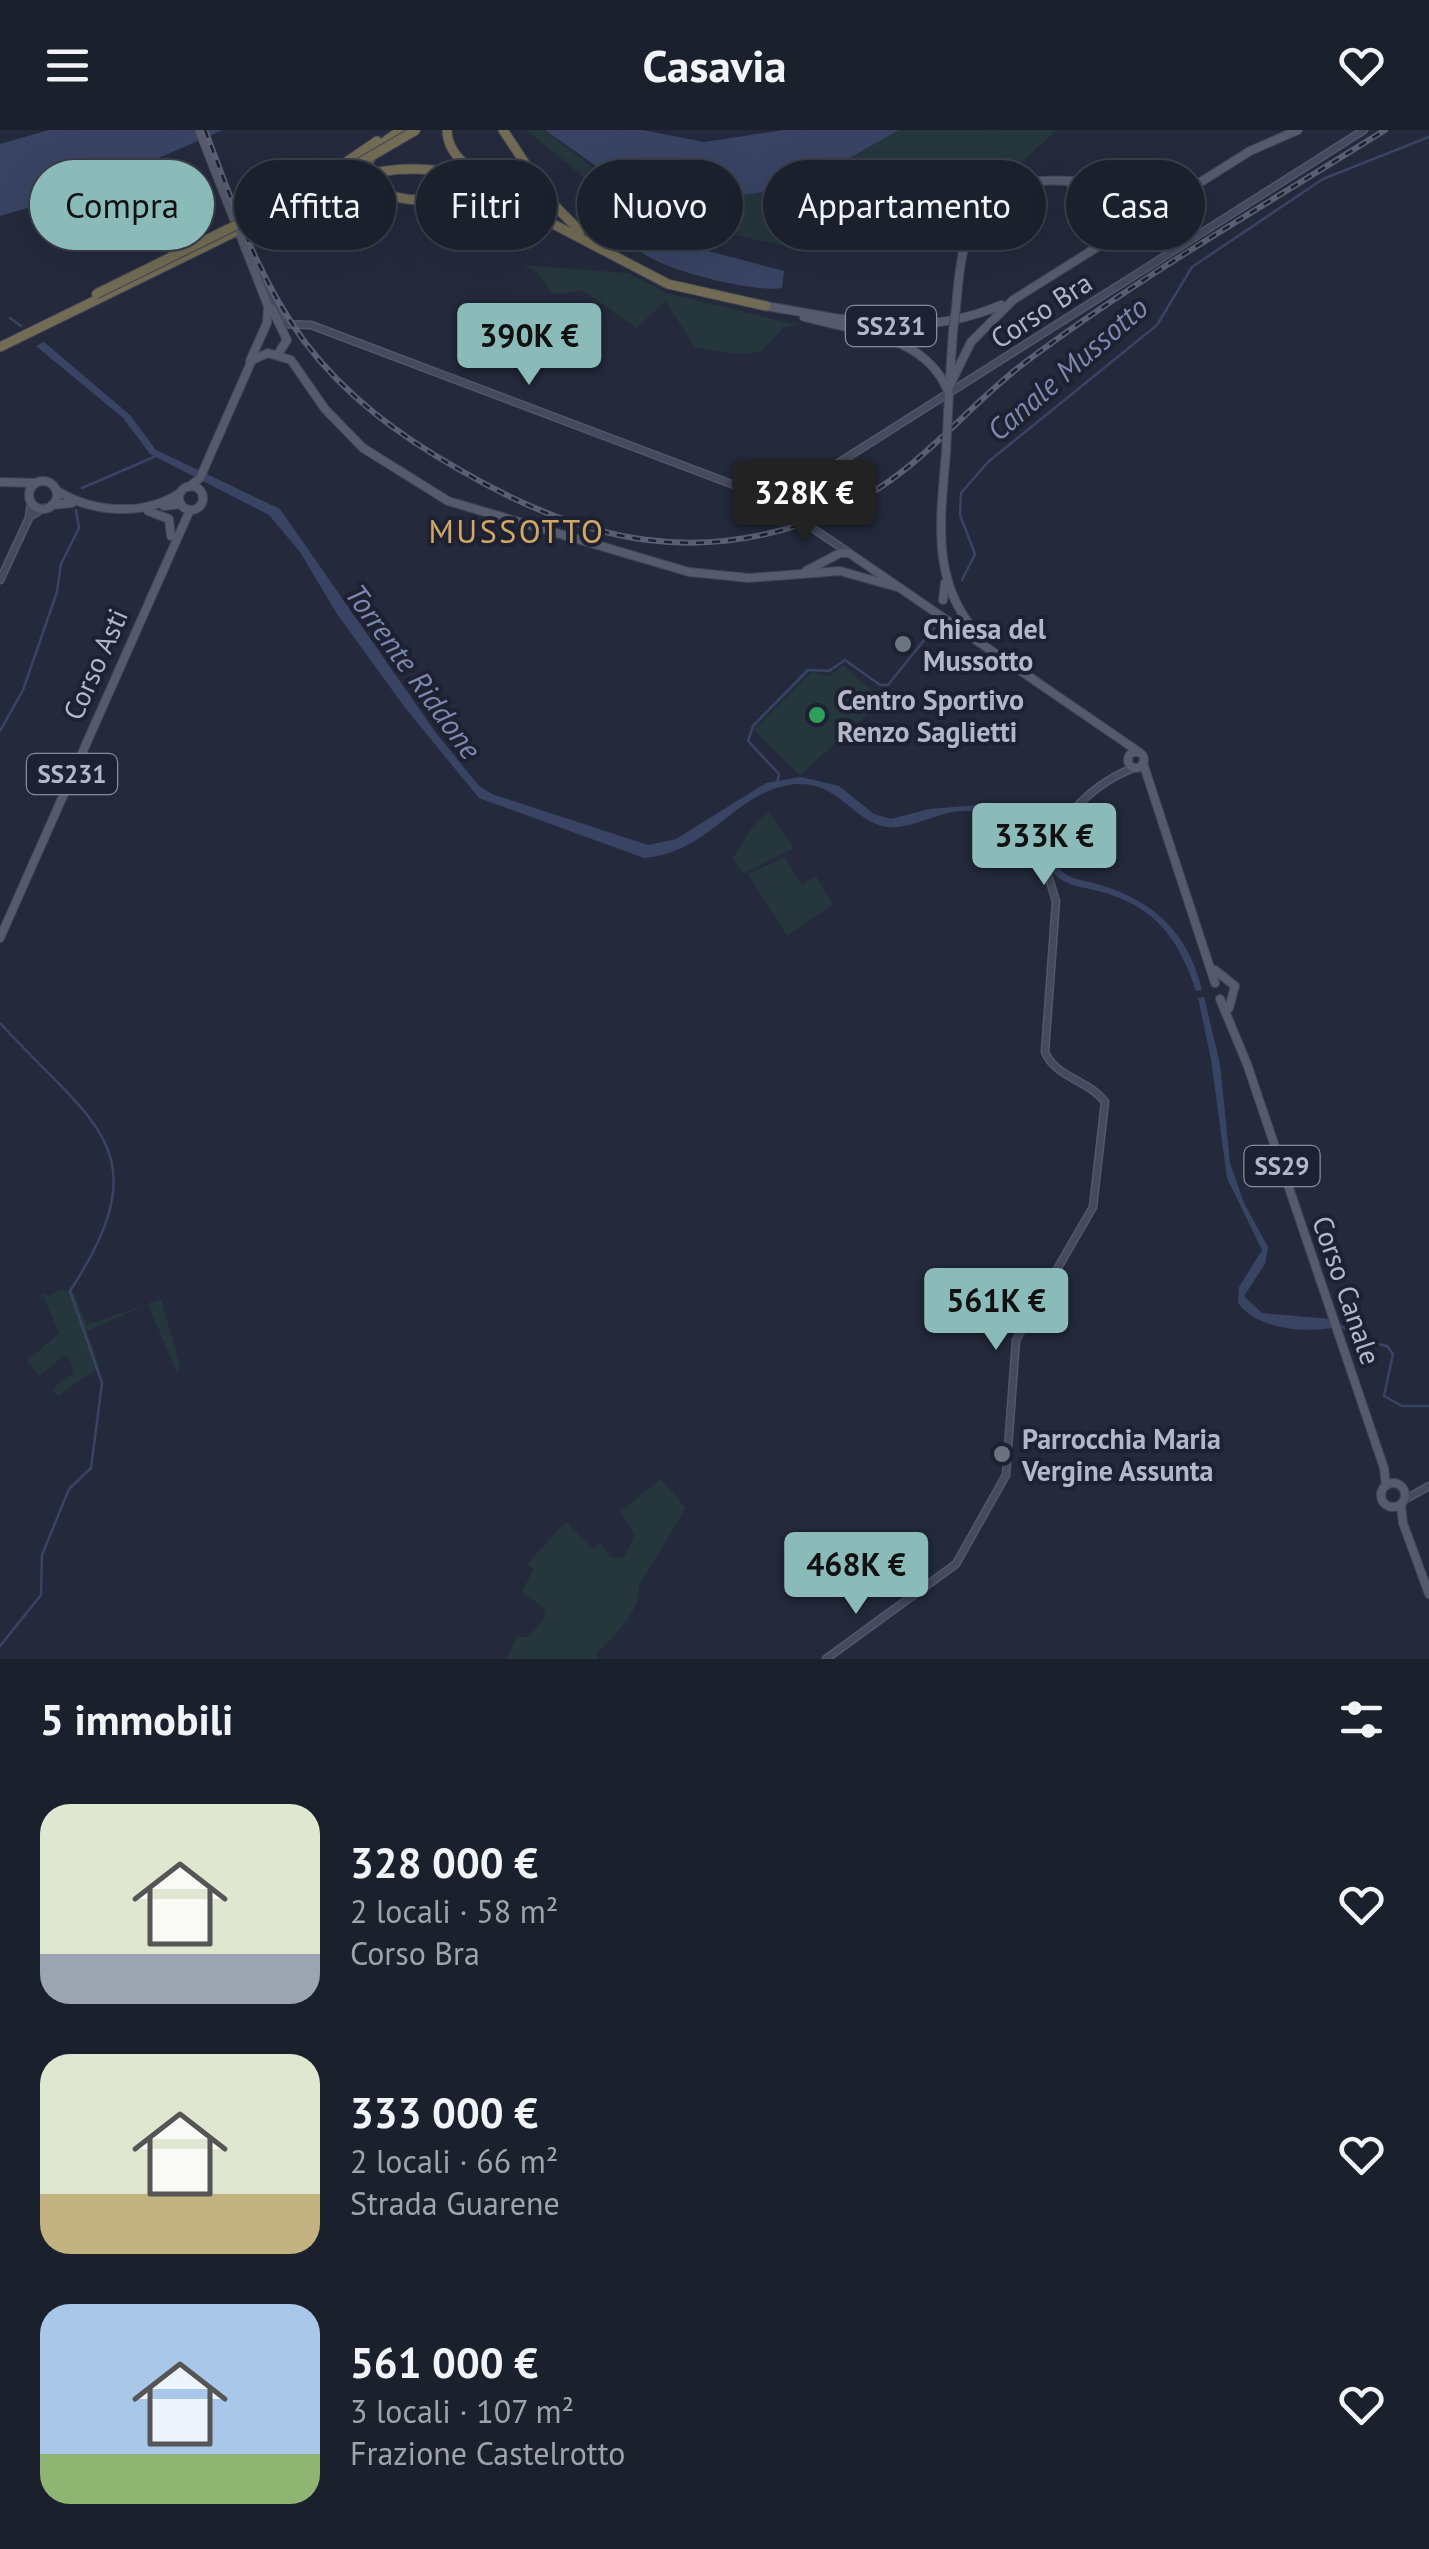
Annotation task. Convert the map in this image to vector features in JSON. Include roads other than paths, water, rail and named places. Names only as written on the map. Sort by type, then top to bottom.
[{"type":"highway","name":"SS231","points":[[351,160],[392,130]]},
{"type":"highway","points":[[401,130],[376,148],[368,165],[373,186],[385,196],[402,200],[497,198],[562,225]]},
{"type":"highway","points":[[364,160],[416,130]]},
{"type":"highway","points":[[369,160],[425,130]]},
{"type":"highway","points":[[447,130],[454,154],[460,160]]},
{"type":"highway","name":"SS231","points":[[503,130],[550,202],[577,228]]},
{"type":"highway","name":"SS231","points":[[557,222],[577,233]]},
{"type":"highway","name":"SS231","points":[[1,342],[234,229]]},
{"type":"highway","name":"SS231","points":[[608,250],[668,284],[766,306]]},
{"type":"main road","points":[[199,130],[269,313],[262,336],[268,353],[278,354],[287,342]]},
{"type":"main road","name":"SS231","points":[[766,306],[891,326],[925,327],[974,316],[1013,300],[1264,143],[1298,130]]},
{"type":"main road","points":[[1046,180],[1158,187],[1212,174]]},
{"type":"main road","points":[[1046,181],[1096,190],[1112,210],[1105,236],[1055,274]]},
{"type":"main road","points":[[924,604],[942,601],[956,605],[954,617],[942,616],[942,601],[945,583],[940,534],[948,389],[962,250]]},
{"type":"main road","points":[[256,273],[278,329],[262,336]]},
{"type":"main road","points":[[948,389],[971,342],[1013,300]]},
{"type":"main road","points":[[766,306],[917,349],[935,364],[948,389]]},
{"type":"main road","name":"Corso Canale","points":[[278,329],[302,376]]},
{"type":"main road","name":"SS231","points":[[184,507],[201,504],[200,477],[262,336]]},
{"type":"main road","name":"SS231","points":[[245,375],[252,360],[268,353]]},
{"type":"main road","name":"Corso Canale","points":[[278,354],[290,360],[325,409],[362,448],[448,500],[689,572],[749,578],[842,572],[897,587]]},
{"type":"main road","name":"SS231","points":[[185,489],[200,477]]},
{"type":"main road","points":[[0,482],[47,482],[74,499],[135,510],[158,505],[185,489],[200,492]]},
{"type":"main road","points":[[30,500],[35,483]]},
{"type":"main road","points":[[12,485],[30,500],[48,507],[68,502],[117,512],[184,507],[185,489]]},
{"type":"main road","points":[[48,507],[56,490]]},
{"type":"main road","name":"Corso Asti","points":[[0,938],[184,507]]},
{"type":"main road","points":[[143,610],[173,528],[166,518],[148,511]]},
{"type":"main road","points":[[836,557],[842,572],[853,567],[851,555]]},
{"type":"main road","name":"Corso Canale","points":[[798,574],[836,557],[851,555],[1140,752],[1134,763]]},
{"type":"main road","name":"Corso Canale","points":[[945,583],[956,605],[994,651]]},
{"type":"main road","name":"Corso Canale","points":[[1116,735],[1150,780],[1213,966],[1219,980],[1235,986],[1225,999]]},
{"type":"main road","name":"Corso Canale","points":[[1219,980],[1213,992],[1225,999],[1384,1468],[1400,1500],[1402,1523],[1429,1594]]},
{"type":"main road","name":"Corso Canale","points":[[1390,1484],[1382,1496],[1400,1500]]},
{"type":"street","points":[[1348,140],[1349,130]]},
{"type":"street","name":"Corso Bra","points":[[785,502],[1364,130]]},
{"type":"street","points":[[261,283],[280,322],[293,326],[311,324],[785,502],[793,516],[851,555]]},
{"type":"street","points":[[287,342],[293,326]]},
{"type":"street","points":[[0,580],[28,518],[30,500]]},
{"type":"street","points":[[28,518],[48,507]]},
{"type":"street","points":[[835,544],[836,557]]},
{"type":"street","points":[[826,1659],[956,1564],[1006,1475],[1016,1340],[1093,1207],[1105,1102],[1092,1088],[1054,1067],[1045,1052],[1056,901],[1046,869],[1039,864],[1046,860],[1071,812],[1134,763]]},
{"type":"street","points":[[1400,1500],[1426,1488]]},
{"type":"water","points":[[49,130],[223,130],[154,160],[30,160],[30,207],[0,216],[0,144]]},
{"type":"water","points":[[545,130],[643,130],[704,142],[783,130],[899,130],[846,160],[763,160],[763,192],[743,195],[743,160],[588,160]]},
{"type":"water","points":[[705,250],[784,271],[782,288],[731,284],[668,266],[640,251]]},
{"type":"water","points":[[44,342],[130,415],[156,450],[280,509],[436,733],[479,786],[492,794],[648,845],[676,839],[766,783],[801,777],[839,786],[874,814],[891,819],[929,809],[979,805],[997,814],[1041,853],[1037,857],[998,824],[972,811],[887,827],[863,817],[830,792],[802,784],[765,792],[685,846],[644,858],[479,798],[406,709],[337,614],[300,552],[269,515],[150,454],[123,418],[36,346]]},
{"type":"water","points":[[1056,865],[1070,876],[1117,891],[1151,909],[1188,951],[1202,990],[1196,991],[1181,955],[1162,926],[1118,897],[1067,882],[1050,870]]},
{"type":"water","points":[[1204,997],[1220,1064],[1230,1163],[1244,1203],[1268,1247],[1265,1264],[1244,1296],[1262,1313],[1330,1319],[1332,1328],[1308,1330],[1268,1324],[1238,1303],[1239,1287],[1262,1250],[1227,1178],[1211,1059],[1198,998]]},
{"type":"waterway","name":"Canale Mussotto","points":[[962,580],[975,554],[960,515],[961,493],[988,462],[1157,325],[1192,267],[1323,179],[1429,137]]},
{"type":"waterway","name":"Torrente Riddone","points":[[10,318],[21,326]]},
{"type":"waterway","points":[[82,488],[154,457]]},
{"type":"waterway","points":[[0,731],[23,690],[57,592],[61,564],[79,528],[76,510]]},
{"type":"waterway","name":"Canale Mussotto","points":[[777,783],[779,774],[748,741],[753,726],[808,670],[829,671],[845,660],[880,685],[888,685],[937,624]]},
{"type":"waterway","points":[[0,1023],[87,1115],[104,1142],[113,1170],[111,1203],[97,1243],[70,1291],[102,1383],[91,1468],[69,1489],[42,1555],[41,1595],[0,1646]]},
{"type":"waterway","name":"Torrente Riddone","points":[[1338,1324],[1364,1341],[1387,1346],[1393,1354],[1384,1396],[1402,1406],[1429,1406]]},
{"type":"railway","points":[[205,130],[247,239],[287,317],[320,361],[356,397],[438,457],[553,515],[599,531],[693,543],[741,539],[790,528],[867,496],[914,462],[1000,383],[1066,332],[1385,130]]},
{"type":"place","name":"Chiesa del Mussotto","points":[[903,644]]},
{"type":"place","name":"Centro Sportivo Renzo Saglietti","points":[[817,715]]},
{"type":"place","name":"Parrocchia Maria Vergine Assunta","points":[[1002,1454]]},
{"type":"district","name":"MUSSOTTO","points":[[517,531]]}]
